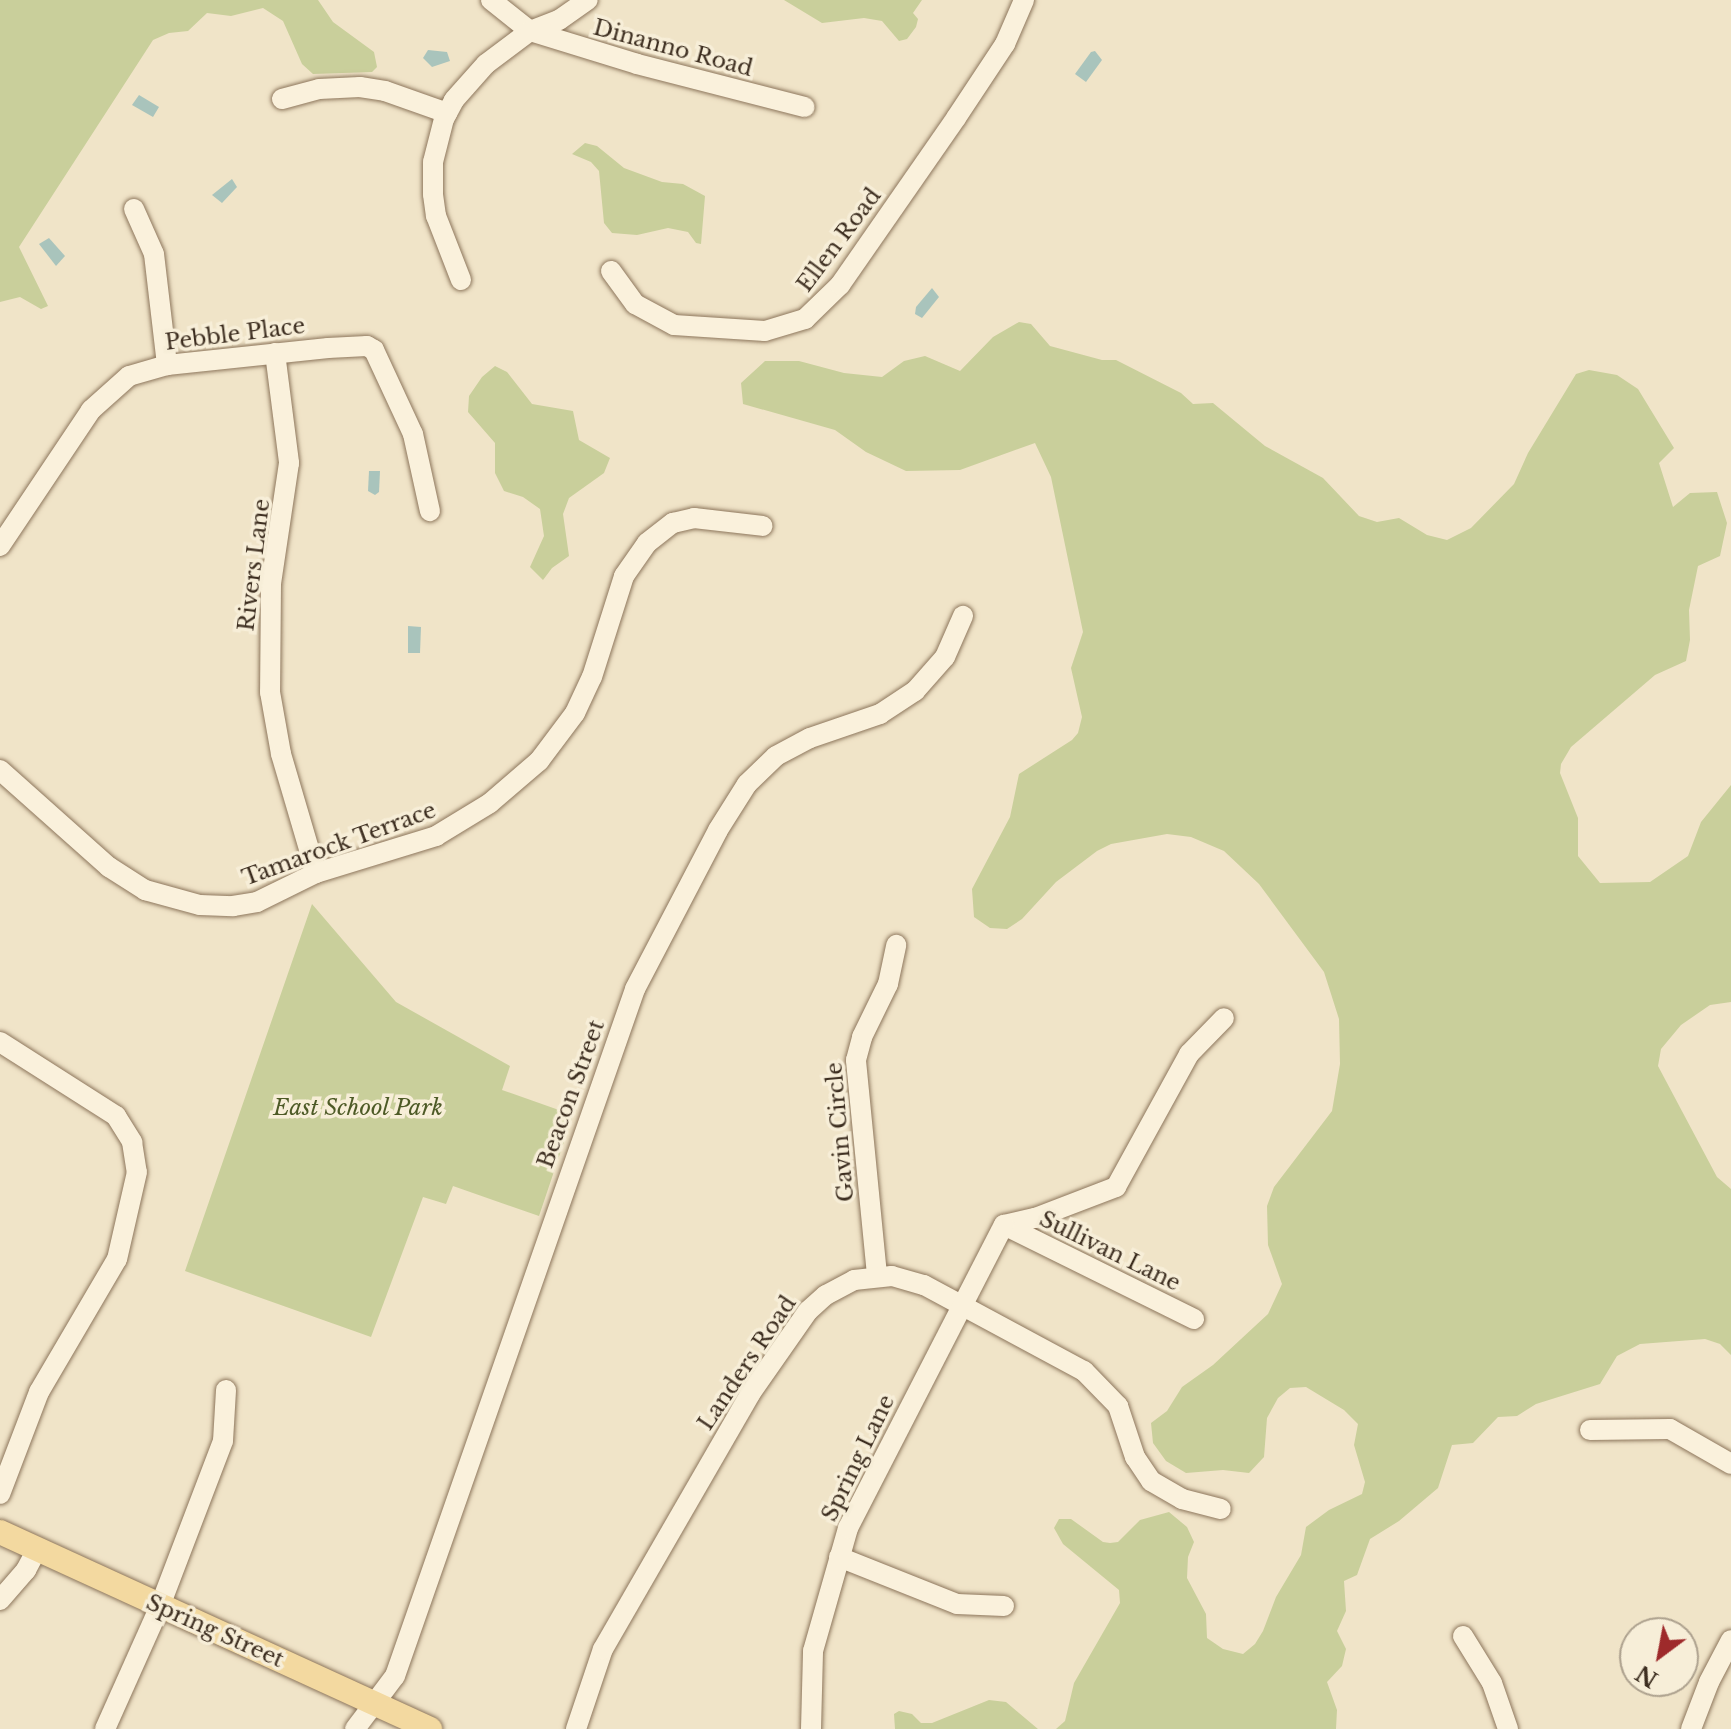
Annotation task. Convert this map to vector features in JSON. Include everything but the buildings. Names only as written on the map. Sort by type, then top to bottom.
[{"type":"main road","name":"Spring Street","points":[[0,1532],[430,1729]]},
{"type":"street","name":"Dinanno Road","points":[[491,0],[530,31],[637,64],[805,107]]},
{"type":"street","points":[[461,280],[436,216],[433,194],[434,153],[447,113],[486,64],[530,31],[559,20],[588,0]]},
{"type":"street","name":"Ellen Road","points":[[611,271],[621,288],[642,309],[682,328],[765,331],[805,319],[840,285],[963,108],[1005,44],[1024,0]]},
{"type":"street","points":[[282,99],[319,89],[360,87],[385,91],[447,113]]},
{"type":"street","points":[[134,209],[154,254],[167,365]]},
{"type":"street","name":"Pebble Place","points":[[0,546],[98,401],[129,376],[167,365],[275,353],[370,347],[413,434],[430,511]]},
{"type":"street","name":"Rivers Lane","points":[[275,353],[287,431],[289,476],[271,584],[269,680],[281,754],[316,873]]},
{"type":"street","name":"Tamarock Terrace","points":[[0,770],[126,880],[163,897],[200,905],[245,905],[269,897],[316,873],[436,836],[490,803],[526,774],[558,738],[585,694],[624,576],[639,552],[673,523],[694,518],[763,526]]},
{"type":"street","name":"Beacon Street","points":[[355,1729],[395,1676],[630,1002],[718,830],[747,784],[776,756],[810,738],[880,714],[915,691],[945,657],[963,616]]},
{"type":"street","name":"Gavin Circle","points":[[877,1275],[856,1060],[862,1037],[888,984],[896,945]]},
{"type":"street","points":[[1004,1225],[1035,1218],[1116,1187],[1189,1054],[1224,1018]]},
{"type":"street","points":[[0,1042],[110,1110],[129,1135],[137,1165],[131,1208],[117,1259],[39,1392],[0,1494]]},
{"type":"street","name":"Spring Lane","points":[[811,1729],[813,1651],[854,1515],[1004,1225]]},
{"type":"street","name":"Sullivan Lane","points":[[1004,1225],[1194,1319]]},
{"type":"street","points":[[877,1275],[924,1285],[1093,1378],[1118,1406],[1135,1457],[1151,1481],[1182,1499],[1221,1509]]},
{"type":"street","name":"Landers Road","points":[[576,1729],[603,1649],[682,1506],[772,1360],[808,1311],[826,1295],[854,1280],[877,1275]]},
{"type":"street","points":[[105,1729],[160,1606],[224,1437],[226,1390]]},
{"type":"street","points":[[1590,1430],[1670,1429],[1731,1464]]},
{"type":"street","points":[[0,1600],[26,1570],[37,1549]]},
{"type":"street","points":[[839,1557],[957,1604],[1004,1606]]},
{"type":"street","points":[[1463,1636],[1492,1683],[1508,1729]]},
{"type":"street","points":[[1691,1729],[1709,1682],[1731,1640]]},
{"type":"green space","points":[[0,0],[318,0],[333,22],[374,52],[377,67],[372,72],[313,74],[302,64],[283,21],[263,8],[231,16],[207,13],[188,31],[169,33],[153,40],[19,247],[48,306],[41,309],[20,297],[0,302]]},
{"type":"green space","points":[[784,0],[922,0],[913,13],[918,19],[916,27],[907,39],[899,41],[882,21],[864,18],[822,23]]},
{"type":"green space","points":[[585,143],[597,146],[624,168],[662,182],[683,184],[705,196],[701,244],[696,243],[688,232],[668,228],[637,235],[612,233],[604,223],[599,171],[591,162],[572,154]]},
{"type":"green space","points":[[1019,322],[1031,324],[1050,346],[1102,360],[1116,360],[1181,393],[1193,404],[1213,403],[1265,446],[1323,478],[1359,516],[1377,522],[1399,518],[1427,535],[1447,540],[1471,528],[1514,484],[1528,453],[1576,374],[1589,370],[1617,375],[1638,389],[1674,448],[1659,463],[1673,507],[1690,493],[1717,492],[1727,523],[1720,556],[1698,566],[1689,610],[1690,640],[1686,661],[1655,675],[1571,747],[1561,764],[1560,773],[1578,818],[1578,856],[1600,883],[1650,882],[1688,856],[1701,822],[1731,785],[1731,1002],[1710,1005],[1681,1025],[1661,1049],[1658,1066],[1717,1177],[1731,1189],[1731,1355],[1720,1344],[1705,1339],[1640,1344],[1617,1356],[1600,1384],[1536,1404],[1517,1416],[1498,1417],[1473,1443],[1452,1445],[1438,1488],[1399,1521],[1370,1539],[1357,1575],[1344,1581],[1346,1611],[1337,1631],[1346,1649],[1342,1666],[1327,1682],[1337,1710],[1336,1729],[1056,1729],[1065,1721],[1074,1683],[1120,1603],[1119,1590],[1063,1544],[1054,1528],[1059,1519],[1071,1519],[1103,1542],[1110,1543],[1118,1542],[1140,1520],[1169,1512],[1187,1527],[1194,1542],[1188,1557],[1187,1578],[1206,1614],[1207,1638],[1223,1649],[1243,1654],[1255,1644],[1263,1631],[1276,1597],[1301,1555],[1306,1527],[1329,1510],[1362,1494],[1365,1482],[1354,1445],[1358,1424],[1344,1410],[1306,1387],[1290,1388],[1278,1398],[1267,1418],[1264,1457],[1249,1473],[1223,1470],[1186,1473],[1166,1461],[1153,1443],[1151,1423],[1167,1411],[1182,1387],[1213,1365],[1268,1314],[1282,1284],[1268,1245],[1267,1206],[1274,1187],[1332,1111],[1340,1064],[1339,1019],[1324,972],[1259,884],[1224,851],[1191,837],[1167,834],[1111,844],[1097,851],[1056,882],[1022,919],[1007,929],[990,928],[974,917],[972,889],[1010,817],[1019,774],[1072,740],[1078,733],[1082,717],[1071,668],[1083,632],[1051,477],[1035,443],[960,470],[906,471],[866,452],[835,430],[743,404],[741,383],[765,361],[799,361],[844,373],[882,377],[904,361],[925,356],[960,371],[993,337]]},
{"type":"green space","points":[[495,366],[507,372],[532,404],[573,411],[579,440],[610,458],[604,473],[569,498],[563,514],[569,556],[552,568],[543,580],[530,567],[544,536],[540,509],[523,497],[504,491],[495,473],[495,443],[468,412],[469,396],[482,377]]},
{"type":"green space","name":"East School Park","points":[[312,904],[396,1002],[510,1066],[502,1090],[573,1115],[539,1216],[453,1186],[446,1204],[423,1197],[371,1337],[185,1271]]},
{"type":"green space","points":[[989,1700],[1006,1702],[1038,1729],[895,1729],[894,1714],[899,1711],[912,1714],[921,1723],[932,1723]]},
{"type":"water","points":[[428,50],[447,52],[450,61],[432,67],[423,58]]},
{"type":"water","points":[[1095,51],[1102,60],[1086,82],[1075,74]]},
{"type":"water","points":[[139,95],[159,107],[153,117],[132,105]]},
{"type":"water","points":[[232,179],[237,187],[222,203],[212,195]]},
{"type":"water","points":[[49,238],[65,256],[56,266],[39,244]]},
{"type":"water","points":[[932,288],[939,297],[922,318],[915,314],[916,307]]},
{"type":"water","points":[[369,471],[380,471],[379,492],[375,495],[368,491]]},
{"type":"water","points":[[408,626],[421,627],[420,653],[408,653]]}]
